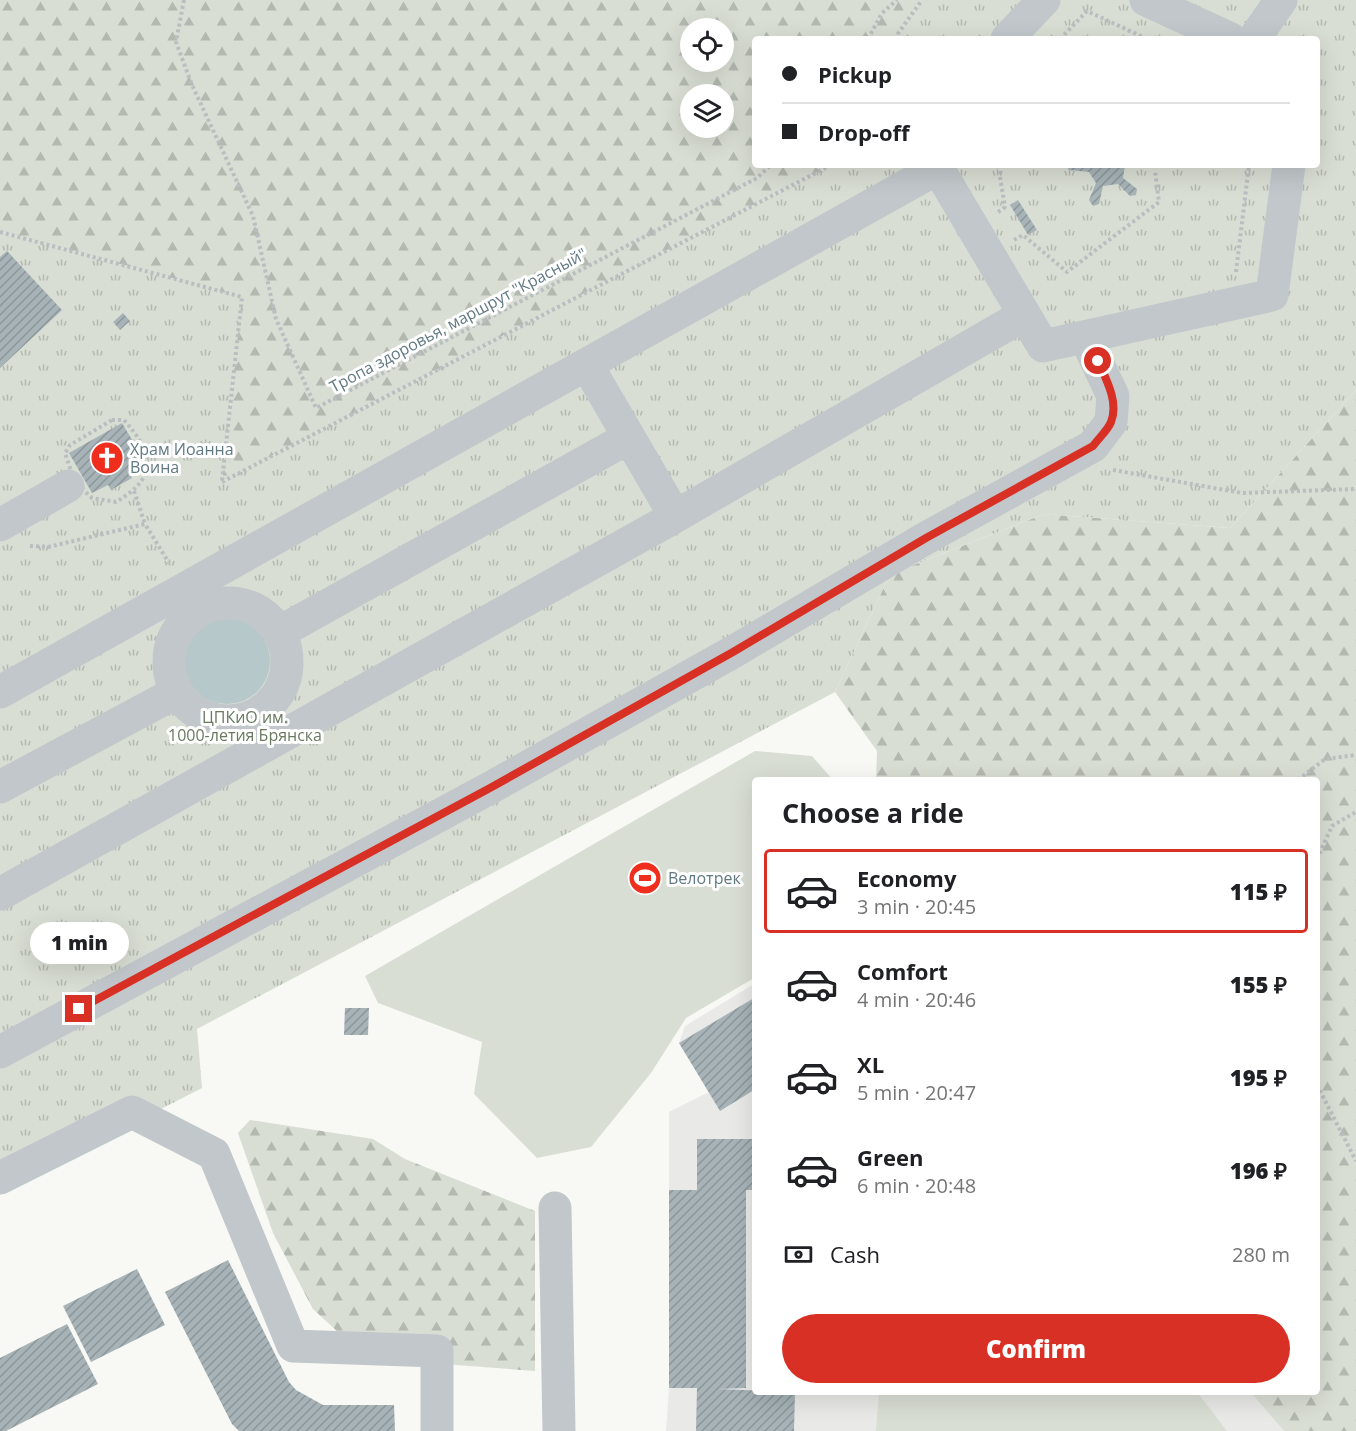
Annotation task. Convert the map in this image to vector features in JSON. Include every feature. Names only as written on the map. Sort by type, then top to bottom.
[{"type":"street","points":[[1010,36],[1044,0]]},
{"type":"street","points":[[1146,0],[1224,36]]},
{"type":"street","points":[[1256,36],[1281,0]]},
{"type":"street","points":[[0,692],[192,599],[587,365],[933,168]]},
{"type":"street","points":[[939,168],[992,229],[1024,315],[1042,346],[1272,295],[1288,168]]},
{"type":"street","points":[[0,894],[266,727],[675,516],[1024,315]]},
{"type":"street","points":[[0,1052],[490,788],[733,652],[926,538],[1093,446],[1111,422],[1113,396],[1085,337]]},
{"type":"street","points":[[587,365],[675,516]]},
{"type":"street","points":[[280,632],[628,438]]},
{"type":"street","points":[[10,535],[68,486]]},
{"type":"street","points":[[192,599],[243,604],[264,614],[280,632],[287,654],[286,677],[266,727]]},
{"type":"street","points":[[192,599],[170,646],[169,670],[177,692],[192,709],[213,719],[266,727]]},
{"type":"street","points":[[0,787],[177,692]]},
{"type":"street","points":[[0,1178],[132,1112],[214,1154],[293,1346],[437,1351],[437,1431]]},
{"type":"street","points":[[555,1208],[559,1431]]},
{"type":"path","name":"Тропа здоровья, маршрут \"Красный\"","points":[[184,0],[176,42],[192,85],[253,216],[276,319],[316,408],[757,178],[768,168]]},
{"type":"path","points":[[870,36],[882,13],[897,0]]},
{"type":"path","points":[[896,36],[922,0]]},
{"type":"path","points":[[1063,36],[1087,11],[1141,36]]},
{"type":"path","points":[[0,232],[242,297],[222,482],[825,168]]},
{"type":"path","points":[[998,168],[1005,207],[992,229],[1008,243],[1023,235],[1067,272],[1159,202],[1155,171]]},
{"type":"path","points":[[1224,275],[1236,273],[1249,168]]},
{"type":"path","points":[[112,420],[124,420],[143,444],[148,465],[145,479],[134,491],[116,502],[92,498],[79,486],[68,486],[73,477],[65,453],[70,445],[112,420]]},
{"type":"path","points":[[1112,470],[1242,493],[1356,489]]},
{"type":"path","points":[[134,491],[145,524],[192,599]]},
{"type":"path","points":[[10,535],[48,547],[145,524]]},
{"type":"path","points":[[1302,777],[1324,759],[1356,755]]},
{"type":"path","points":[[1320,852],[1332,826],[1356,812]]},
{"type":"path","points":[[1320,1091],[1356,1161]]},
{"type":"shaded area","points":[[227,618],[243,622],[257,631],[266,645],[270,661],[266,677],[257,691],[243,700],[227,704],[211,700],[197,691],[188,677],[184,661],[188,645],[197,631],[211,622]]},
{"type":"shaded area","points":[[752,985],[752,1395],[1253,1395],[1284,1431],[666,1431],[669,1388],[669,1112],[709,1092],[679,1043],[685,1026]]},
{"type":"green space","points":[[0,0],[922,0],[896,36],[752,36],[752,168],[825,168],[222,482],[233,380],[179,280],[0,232]]},
{"type":"green space","name":"ЦПКиО им. 1000-летия Брянска","points":[[922,0],[1356,0],[1356,390],[1230,528],[1044,514],[890,574],[835,692],[197,1029],[202,1088],[0,1191],[0,232],[242,297],[222,482],[825,168],[1320,168],[1320,36],[896,36]]},
{"type":"green space","points":[[1356,390],[1356,1431],[1284,1431],[1253,1395],[1320,1395],[1320,777],[876,777],[877,751],[835,692],[890,574],[1044,514],[1230,528]]},
{"type":"green space","name":"Велотрек","points":[[755,751],[812,756],[830,777],[752,777],[752,979],[686,1018],[651,1073],[591,1147],[537,1158],[474,1094],[482,1042],[378,1003],[365,976]]},
{"type":"green space","points":[[250,1120],[373,1139],[405,1159],[535,1211],[535,1371],[402,1361],[352,1345],[313,1309],[273,1233],[238,1133]]},
{"type":"green space","points":[[879,1395],[1199,1395],[1227,1431],[876,1431]]},
{"type":"building","points":[[1068,168],[1125,168],[1123,178],[1137,189],[1136,195],[1130,196],[1118,184],[1103,186],[1099,204],[1093,206],[1089,200],[1096,183],[1089,172]]},
{"type":"building","points":[[1018,200],[1037,230],[1028,235],[1010,205]]},
{"type":"building","points":[[7,251],[62,310],[0,368],[0,257]]},
{"type":"building","points":[[123,313],[130,321],[120,330],[113,322]]},
{"type":"building","name":"Храм Иоанна Воина","points":[[122,423],[146,463],[129,472],[132,478],[111,490],[108,485],[92,493],[69,453]]},
{"type":"building","points":[[752,999],[752,1091],[720,1111],[679,1043]]},
{"type":"building","points":[[345,1008],[369,1008],[368,1035],[344,1035]]},
{"type":"building","points":[[697,1139],[752,1139],[752,1190],[746,1190],[746,1388],[718,1389],[752,1390],[752,1395],[795,1395],[794,1431],[696,1431],[697,1388],[669,1388],[669,1190],[697,1190]]},
{"type":"building","points":[[228,1260],[289,1382],[296,1390],[323,1405],[394,1405],[395,1431],[239,1431],[232,1424],[165,1292]]},
{"type":"building","points":[[137,1269],[165,1325],[91,1362],[63,1306]]},
{"type":"building","points":[[67,1324],[98,1384],[6,1431],[0,1431],[0,1358]]},
{"type":"place","name":"Храм Иоанна Воина","points":[[107,458]]},
{"type":"place","name":"Велотрек","points":[[645,878]]},
{"type":"route","points":[[79,1009],[490,788],[733,652],[926,538],[1093,446],[1111,422],[1113,396],[1098,361]]}]
